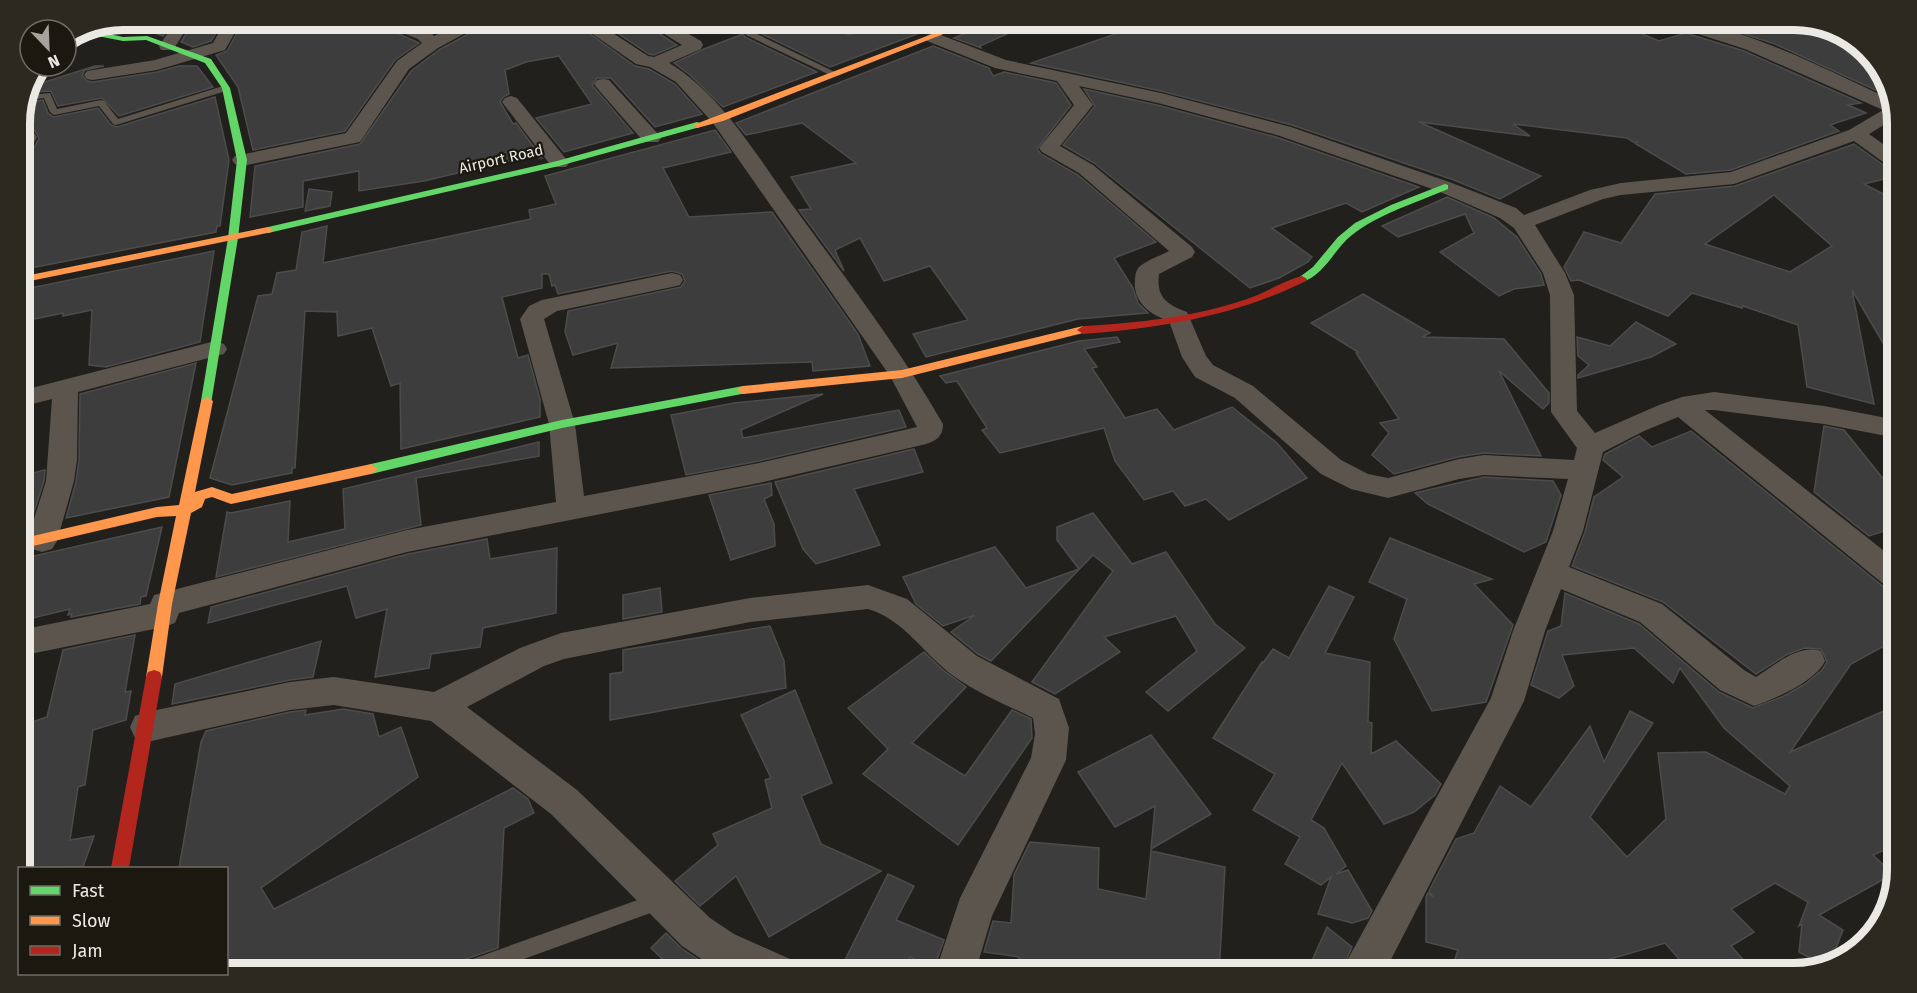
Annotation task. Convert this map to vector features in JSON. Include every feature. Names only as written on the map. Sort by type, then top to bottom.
[{"type":"street","points":[[167,46],[178,30]]},
{"type":"street","points":[[93,75],[157,65],[189,56],[219,46],[228,30]]},
{"type":"street","points":[[411,30],[424,35],[432,44]]},
{"type":"street","points":[[242,160],[353,138],[403,65],[432,44],[459,30]]},
{"type":"street","points":[[30,641],[165,609],[407,541],[759,473],[922,436],[930,431],[930,424],[902,374],[720,119],[682,78],[656,63],[642,60],[597,30]]},
{"type":"street","points":[[656,63],[694,45],[669,30]]},
{"type":"street","name":"Airport Road","points":[[30,278],[233,237],[559,163],[720,119],[950,30]]},
{"type":"street","points":[[1711,30],[1764,49],[1885,105]]},
{"type":"street","points":[[98,34],[123,39],[147,38],[208,62],[226,88],[242,160],[233,237],[196,464],[184,510],[165,609],[147,727],[113,867]]},
{"type":"street","points":[[933,37],[1001,64],[1161,98],[1284,131],[1491,204],[1522,223],[1554,273],[1562,295],[1564,412],[1588,458]]},
{"type":"street","points":[[1064,78],[1084,105],[1049,148],[1086,169],[1184,252],[1148,271],[1145,285],[1148,296],[1161,312],[1179,317]]},
{"type":"street","points":[[603,84],[651,138]]},
{"type":"street","points":[[511,102],[559,163]]},
{"type":"street","points":[[1522,223],[1597,194],[1621,189],[1734,178],[1856,134],[1887,115]]},
{"type":"street","points":[[1856,134],[1887,156]]},
{"type":"street","points":[[31,542],[157,512],[184,510],[197,504],[199,496],[212,492],[231,499],[338,477],[562,424],[734,392],[902,374],[1079,330],[1107,329],[1245,304],[1287,288],[1316,272],[1346,236],[1363,224],[1445,187]]},
{"type":"street","points":[[571,511],[562,424],[532,319],[537,311],[550,305],[672,280]]},
{"type":"street","points":[[1179,317],[1194,357],[1204,371],[1244,392],[1264,406],[1331,467],[1361,482],[1388,488],[1459,469],[1484,465],[1588,458]]},
{"type":"street","points":[[30,397],[215,350]]},
{"type":"street","points":[[31,542],[60,482],[63,460],[65,388]]},
{"type":"street","points":[[1367,963],[1466,781],[1507,700],[1529,631],[1568,531],[1588,458],[1609,436],[1698,401],[1824,415],[1887,427]]},
{"type":"street","points":[[1682,406],[1887,570]]},
{"type":"street","points":[[1552,573],[1651,613],[1732,680],[1754,692],[1767,687],[1809,661]]},
{"type":"street","points":[[437,707],[532,657],[561,646],[750,610],[868,597],[882,599],[895,606],[924,629],[966,666],[1047,709],[1053,726],[1053,742],[1048,760],[974,912],[958,963]]},
{"type":"street","points":[[147,727],[290,696],[334,691],[437,707],[453,716],[564,802],[696,932],[720,948],[752,963]]},
{"type":"lane","points":[[750,30],[749,33],[835,74]]},
{"type":"lane","points":[[34,97],[46,95],[54,112],[101,103],[116,122],[226,88]]},
{"type":"lane","points":[[488,963],[662,900]]},
{"type":"building","points":[[147,30],[167,30],[163,36]]},
{"type":"building","points":[[188,30],[218,30],[211,41],[193,47],[181,42]]},
{"type":"building","points":[[239,30],[397,30],[399,34],[419,43],[395,60],[345,131],[253,150],[238,87],[216,55],[227,51]]},
{"type":"building","points":[[476,30],[564,30],[568,32],[585,30],[635,66],[649,69],[675,84],[702,114],[655,127],[611,78],[597,78],[592,85],[633,133],[564,152],[536,118],[592,104],[559,56],[526,62],[505,70],[509,94],[500,102],[513,124],[516,123],[542,158],[539,158],[537,154],[424,181],[359,191],[359,171],[303,181],[303,207],[250,217],[255,166],[360,144],[411,71],[439,50]]},
{"type":"building","points":[[613,30],[654,30],[677,45],[654,55]]},
{"type":"building","points":[[762,30],[838,30],[849,35],[862,30],[928,30],[830,67],[758,32]]},
{"type":"building","points":[[973,30],[1016,30],[980,46],[981,48],[954,38]]},
{"type":"building","points":[[1127,30],[1635,30],[1659,41],[1686,33],[1744,51],[1861,103],[1848,105],[1866,113],[1830,125],[1839,131],[1731,170],[1686,174],[1627,138],[1513,124],[1530,136],[1419,122],[1541,176],[1500,199],[1454,180],[1292,125],[1161,91],[1031,63]]},
{"type":"building","points":[[1732,30],[1806,31],[1835,40],[1850,49],[1845,50],[1850,52],[1847,53],[1864,62],[1882,93],[1775,44]]},
{"type":"building","points":[[743,34],[817,72],[723,107],[674,63]]},
{"type":"building","points":[[933,46],[989,68],[993,76],[1004,72],[1056,83],[1071,105],[1037,149],[1041,154],[1078,175],[1156,242],[1114,258],[1133,288],[1138,303],[1148,313],[1078,319],[926,357],[913,334],[968,320],[930,266],[884,281],[860,238],[835,250],[844,271],[799,210],[811,209],[791,177],[856,163],[802,123],[746,135],[736,123]]},
{"type":"building","points":[[95,66],[104,66],[85,70],[82,75],[87,81],[157,72],[179,66],[197,66],[213,87],[119,116],[102,98],[58,106],[51,91],[36,92],[39,84],[57,78],[78,78],[78,71]]},
{"type":"building","points":[[1084,89],[1157,105],[1276,137],[1419,187],[1362,212],[1346,203],[1272,228],[1312,257],[1308,262],[1279,278],[1250,288],[1094,163],[1063,145],[1095,106]]},
{"type":"building","points":[[215,97],[229,160],[220,226],[217,226],[216,232],[30,268],[30,155],[39,138],[35,131],[30,129],[33,101],[43,100],[48,113],[54,117],[98,108],[111,125],[117,127]]},
{"type":"building","points":[[715,130],[731,152],[663,168],[689,217],[772,212],[858,334],[870,366],[813,371],[812,362],[611,368],[618,343],[573,355],[565,332],[568,311],[681,287],[685,281],[682,274],[672,271],[558,294],[555,285],[552,286],[549,274],[542,274],[542,288],[502,297],[518,358],[528,355],[540,399],[540,417],[401,449],[400,383],[391,386],[372,328],[338,336],[337,312],[305,311],[295,468],[292,468],[292,473],[232,485],[210,478],[258,296],[272,294],[277,273],[296,270],[302,232],[327,226],[323,263],[531,219],[529,210],[556,204],[545,176]]},
{"type":"building","points":[[1854,144],[1887,168],[1887,178],[1864,184],[1887,196],[1887,350],[1852,290],[1874,404],[1807,387],[1798,325],[1743,306],[1742,308],[1692,293],[1668,316],[1579,280],[1571,281],[1564,267],[1584,232],[1621,243],[1655,194],[1735,186]],"holes":[[[1774,195],[1832,246],[1790,272],[1705,244]]]},
{"type":"building","points":[[309,189],[332,192],[330,206],[305,211]]},
{"type":"building","points":[[1447,197],[1494,218],[1517,237],[1541,274],[1544,285],[1514,289],[1499,296],[1440,252],[1474,233],[1465,214],[1398,237],[1382,226]]},
{"type":"building","points":[[214,251],[200,342],[106,367],[89,365],[92,310],[30,320],[30,288]]},
{"type":"building","points":[[1363,294],[1430,333],[1422,337],[1504,339],[1549,393],[1549,403],[1543,409],[1499,371],[1541,456],[1484,453],[1458,457],[1394,474],[1372,455],[1389,433],[1380,423],[1399,419],[1356,353],[1358,352],[1311,323]]},
{"type":"building","points":[[1636,322],[1676,344],[1651,357],[1578,378],[1578,375],[1589,365],[1578,356],[1577,337],[1610,346]]},
{"type":"building","points":[[1117,337],[1120,342],[1084,349],[1097,367],[1092,368],[1125,418],[1157,409],[1174,430],[1232,407],[1277,443],[1307,478],[1229,520],[1206,499],[1185,506],[1173,491],[1144,500],[1115,461],[1104,428],[1000,453],[982,430],[987,428],[957,381],[946,383],[940,376],[1079,341]]},
{"type":"building","points":[[196,363],[169,497],[66,518],[76,482],[79,460],[80,394]]},
{"type":"building","points":[[823,394],[741,430],[743,438],[899,410],[906,427],[759,461],[686,475],[671,415],[734,403]]},
{"type":"building","points":[[1824,426],[1844,430],[1885,481],[1887,480],[1887,530],[1869,536],[1814,492]]},
{"type":"building","points":[[1691,431],[1887,589],[1887,651],[1882,647],[1851,664],[1790,752],[1884,711],[1887,714],[1887,849],[1873,855],[1887,868],[1886,878],[1819,915],[1843,930],[1834,954],[1818,960],[1799,952],[1802,924],[1799,926],[1808,902],[1775,883],[1731,909],[1754,932],[1731,946],[1746,963],[1682,963],[1665,943],[1597,963],[1454,963],[1458,950],[1426,942],[1426,897],[1428,893],[1433,897],[1429,891],[1456,839],[1474,833],[1500,786],[1531,807],[1590,726],[1604,762],[1630,711],[1653,723],[1590,817],[1627,857],[1666,819],[1658,753],[1706,752],[1785,794],[1790,786],[1724,728],[1680,668],[1673,683],[1634,648],[1562,655],[1574,686],[1559,698],[1531,685],[1548,631],[1561,626],[1565,593],[1639,624],[1719,692],[1753,708],[1784,696],[1805,684],[1822,670],[1827,662],[1821,649],[1804,648],[1786,655],[1756,674],[1663,602],[1572,566],[1585,532],[1594,497],[1623,477],[1603,460],[1605,454],[1639,436],[1652,447]]},
{"type":"building","points":[[539,442],[539,456],[416,478],[421,525],[216,577],[227,512],[290,501],[288,542],[345,529],[343,489]]},
{"type":"building","points":[[914,449],[923,472],[854,489],[880,545],[816,564],[803,549],[775,482]]},
{"type":"building","points":[[45,470],[44,481],[30,524],[30,474]]},
{"type":"building","points":[[1484,477],[1553,481],[1561,495],[1546,542],[1524,552],[1428,504],[1415,493]]},
{"type":"building","points":[[771,483],[772,495],[764,499],[774,524],[775,546],[731,560],[709,495]]},
{"type":"building","points":[[1093,513],[1132,564],[1166,552],[1215,624],[1245,648],[1168,711],[1146,692],[1197,651],[1176,616],[1104,637],[1120,652],[1055,694],[1032,682],[1113,571],[1093,555],[991,661],[978,654],[951,632],[975,615],[943,626],[916,604],[903,577],[995,547],[1026,588],[1079,569],[1057,540],[1057,527]]},
{"type":"building","points":[[162,527],[146,596],[141,597],[140,604],[71,617],[72,614],[68,615],[70,609],[30,619],[30,557]]},
{"type":"building","points":[[1390,538],[1492,579],[1474,584],[1513,625],[1486,702],[1432,711],[1394,639],[1407,599],[1369,582]]},
{"type":"building","points":[[487,539],[490,559],[557,548],[556,613],[483,628],[480,647],[431,654],[429,668],[375,677],[387,609],[356,618],[347,586],[208,623],[211,607],[408,554]]},
{"type":"building","points":[[1329,586],[1354,597],[1325,653],[1370,662],[1368,722],[1372,723],[1371,754],[1396,741],[1441,784],[1435,795],[1414,812],[1384,824],[1342,763],[1311,820],[1324,828],[1346,866],[1336,874],[1348,870],[1372,911],[1368,918],[1352,923],[1318,914],[1331,877],[1321,885],[1285,864],[1300,837],[1253,810],[1275,774],[1213,738],[1262,662],[1273,649],[1289,658]]},
{"type":"building","points":[[660,588],[662,612],[623,619],[623,595]]},
{"type":"building","points":[[770,626],[784,661],[786,688],[610,720],[610,674],[623,672],[623,650]]},
{"type":"building","points":[[135,635],[125,692],[131,691],[126,720],[93,730],[85,785],[78,787],[70,840],[94,836],[83,867],[30,867],[30,723],[47,717],[63,650]]},
{"type":"building","points":[[321,641],[313,677],[172,704],[175,684]]},
{"type":"building","points":[[924,652],[966,687],[912,743],[965,776],[1012,710],[1031,719],[1032,738],[958,845],[863,774],[888,749],[848,708]]},
{"type":"building","points":[[795,690],[832,783],[801,796],[821,844],[881,871],[769,937],[736,876],[700,906],[675,881],[718,845],[713,834],[772,808],[765,780],[771,778],[741,715]]},
{"type":"building","points":[[343,709],[373,714],[379,737],[401,727],[418,777],[261,888],[274,909],[513,788],[528,799],[534,813],[504,828],[498,948],[466,959],[465,963],[228,963],[228,867],[179,867],[201,742],[206,731],[290,712],[306,710],[305,715]]},
{"type":"building","points":[[1151,735],[1211,814],[1151,849],[1155,806],[1115,827],[1078,772]]},
{"type":"building","points":[[1030,842],[1099,848],[1098,889],[1146,899],[1151,851],[1225,867],[1220,963],[1018,963],[1019,957],[984,952],[993,921],[1011,923],[1014,875]]},
{"type":"building","points":[[888,874],[914,886],[896,920],[944,940],[936,963],[923,963],[910,957],[908,963],[844,963]]},
{"type":"building","points":[[1327,927],[1352,947],[1345,963],[1311,963]]},
{"type":"building","points":[[666,933],[681,948],[704,963],[667,963],[651,948]]},
{"type":"traffic: fast","points":[[98,34],[123,39],[147,38],[208,61],[226,88],[242,160],[233,238],[207,401]]},
{"type":"traffic: fast","points":[[268,230],[559,163],[697,125]]},
{"type":"traffic: fast","points":[[1302,279],[1316,269],[1342,239],[1359,225],[1383,212],[1445,187]]},
{"type":"traffic: fast","points":[[371,469],[562,424],[743,390]]},
{"type":"traffic: slow","points":[[697,125],[720,119],[949,30]]},
{"type":"traffic: slow","points":[[30,278],[268,230]]},
{"type":"traffic: slow","points":[[743,390],[902,374],[1083,330]]},
{"type":"traffic: slow","points":[[154,677],[165,604],[207,401]]},
{"type":"traffic: slow","points":[[30,542],[157,512],[184,510],[197,504],[199,496],[212,492],[231,499],[371,469]]},
{"type":"traffic: jam","points":[[1083,330],[1167,322],[1223,310],[1250,302],[1302,279]]},
{"type":"traffic: jam","points":[[120,867],[154,677]]}]
